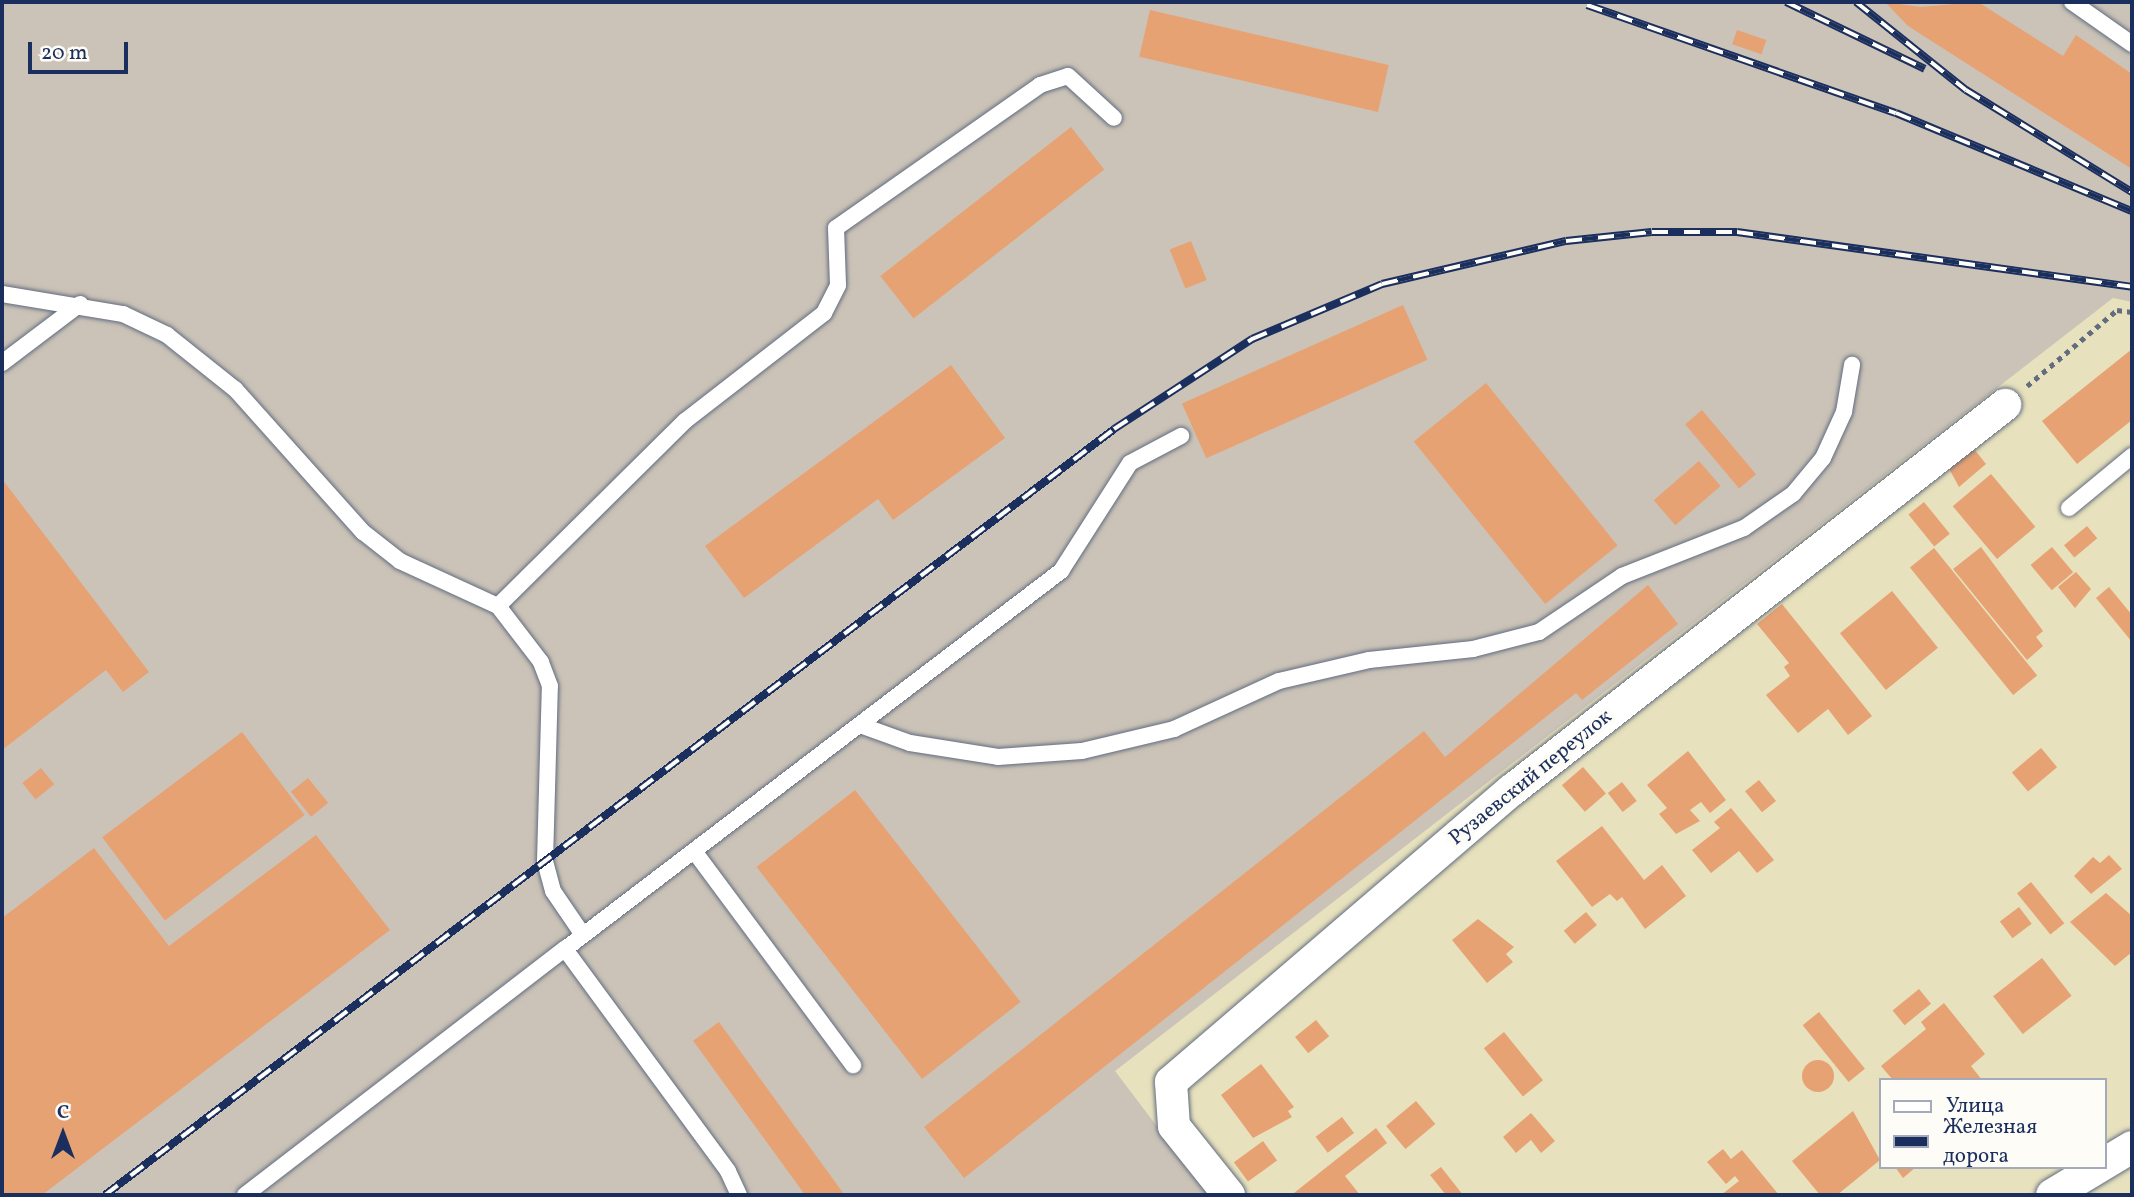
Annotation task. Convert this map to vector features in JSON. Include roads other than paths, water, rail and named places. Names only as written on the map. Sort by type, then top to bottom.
[{"type":"street","name":"Рузаевский переулок","points":[[1229,1195],[1174,1126],[1171,1083],[1511,790],[2005,405]]},
{"type":"street","points":[[2106,1163],[2132,1147]]},
{"type":"street","points":[[2052,1195],[2095,1169]]},
{"type":"lane","points":[[2072,2],[2132,44]]},
{"type":"lane","points":[[498,606],[685,421],[824,313],[838,285],[836,228],[1040,85],[1068,76],[1114,118]]},
{"type":"lane","points":[[2,294],[80,304],[123,314],[167,335],[235,389],[363,532],[400,561],[498,606],[541,662],[550,686],[545,861],[553,891],[583,935]]},
{"type":"lane","points":[[2,363],[80,304]]},
{"type":"lane","points":[[860,724],[910,743],[998,757],[1082,751],[1174,729],[1279,681],[1369,660],[1473,649],[1539,632],[1622,576],[1744,528],[1793,494],[1823,458],[1844,412],[1852,365]]},
{"type":"lane","points":[[245,1195],[1061,571],[1130,463],[1181,436]]},
{"type":"lane","points":[[2069,508],[2132,456]]},
{"type":"lane","points":[[694,851],[853,1065]]},
{"type":"lane","points":[[565,949],[728,1171],[739,1195]]},
{"type":"railway","points":[[1786,2],[1925,69]]},
{"type":"railway","points":[[1856,2],[1966,90],[2132,192]]},
{"type":"railway","points":[[1587,5],[1896,113],[2132,211]]},
{"type":"railway","points":[[105,1195],[1114,429],[1252,339],[1382,284],[1566,241],[1652,232],[1737,232],[2132,287]]}]
